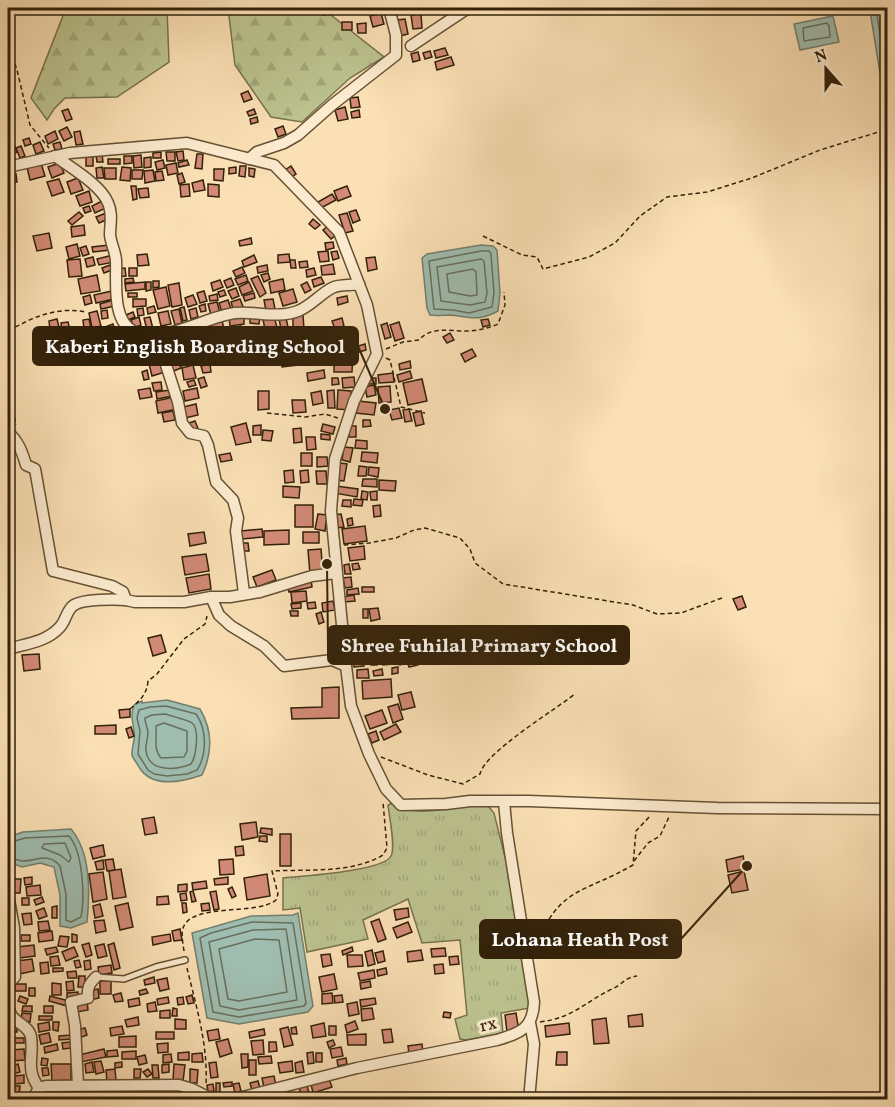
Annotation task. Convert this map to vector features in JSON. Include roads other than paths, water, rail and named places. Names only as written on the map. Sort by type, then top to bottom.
[{"type":"street","points":[[249,159],[258,152],[284,143],[297,135],[393,59],[398,50],[389,8]]},
{"type":"street","points":[[411,46],[468,8]]},
{"type":"street","points":[[8,167],[55,156],[187,143],[274,165],[339,232],[367,304],[377,354],[354,402],[335,459],[331,511],[346,666],[351,706],[369,754],[386,789],[401,805],[470,801],[529,801],[676,807],[888,809]]},
{"type":"street","points":[[55,156],[81,177],[96,185],[105,196],[111,214],[110,234],[116,259],[115,286],[122,319],[132,331],[144,334],[181,331],[192,324],[235,314],[271,315],[297,311],[317,300],[330,289],[359,284]]},
{"type":"street","points":[[156,334],[178,402],[182,423],[190,433],[204,436],[216,482],[233,500],[238,518],[236,531],[244,593]]},
{"type":"street","points":[[12,431],[22,449],[26,465],[35,469],[53,571],[112,586],[123,592],[126,600]]},
{"type":"street","points":[[8,649],[44,639],[61,627],[66,615],[75,604],[126,600],[184,602],[211,597],[230,597],[260,592],[290,581],[336,573]]},
{"type":"street","points":[[211,597],[219,615],[231,626],[264,646],[284,666],[332,660],[346,666]]},
{"type":"street","points":[[504,802],[534,1002],[530,1023],[534,1044],[529,1100]]},
{"type":"street","points":[[8,894],[14,928],[15,976],[10,982],[8,994]]},
{"type":"street","points":[[78,1085],[75,1026],[71,1002],[88,998],[87,989],[96,977]]},
{"type":"street","points":[[8,1004],[11,1017],[29,1032],[31,1075],[39,1088]]},
{"type":"street","name":"rx","points":[[231,1100],[357,1068],[497,1040],[511,1036],[530,1023]]},
{"type":"street","points":[[39,1088],[78,1085],[179,1085],[210,1098]]},
{"type":"street","points":[[32,1100],[39,1088]]},
{"type":"lane","points":[[96,977],[124,979],[156,967],[185,960]]},
{"type":"water","points":[[887,8],[888,71],[880,73],[870,11]]},
{"type":"water","points":[[833,16],[839,42],[800,50],[794,24]]},
{"type":"water","points":[[481,245],[493,246],[497,250],[500,293],[498,311],[479,318],[430,315],[427,308],[422,258],[427,254]]},
{"type":"water","points":[[167,700],[200,709],[204,717],[209,733],[210,750],[202,775],[186,780],[159,781],[145,774],[133,756],[132,715],[134,705],[142,701],[142,703]]},
{"type":"water","points":[[71,829],[78,839],[86,861],[89,898],[87,922],[71,928],[60,926],[60,895],[54,867],[40,863],[22,867],[14,864],[8,866],[8,837],[23,832]]},
{"type":"water","points":[[298,913],[313,1006],[308,1012],[239,1024],[207,1018],[192,933],[251,916]]},
{"type":"place","name":"Kaberi English Boarding School","points":[[385,409]]},
{"type":"place","name":"Shree Fuhilal Primary School","points":[[327,564]]},
{"type":"place","name":"Lohana Heath Post","points":[[747,866]]}]
